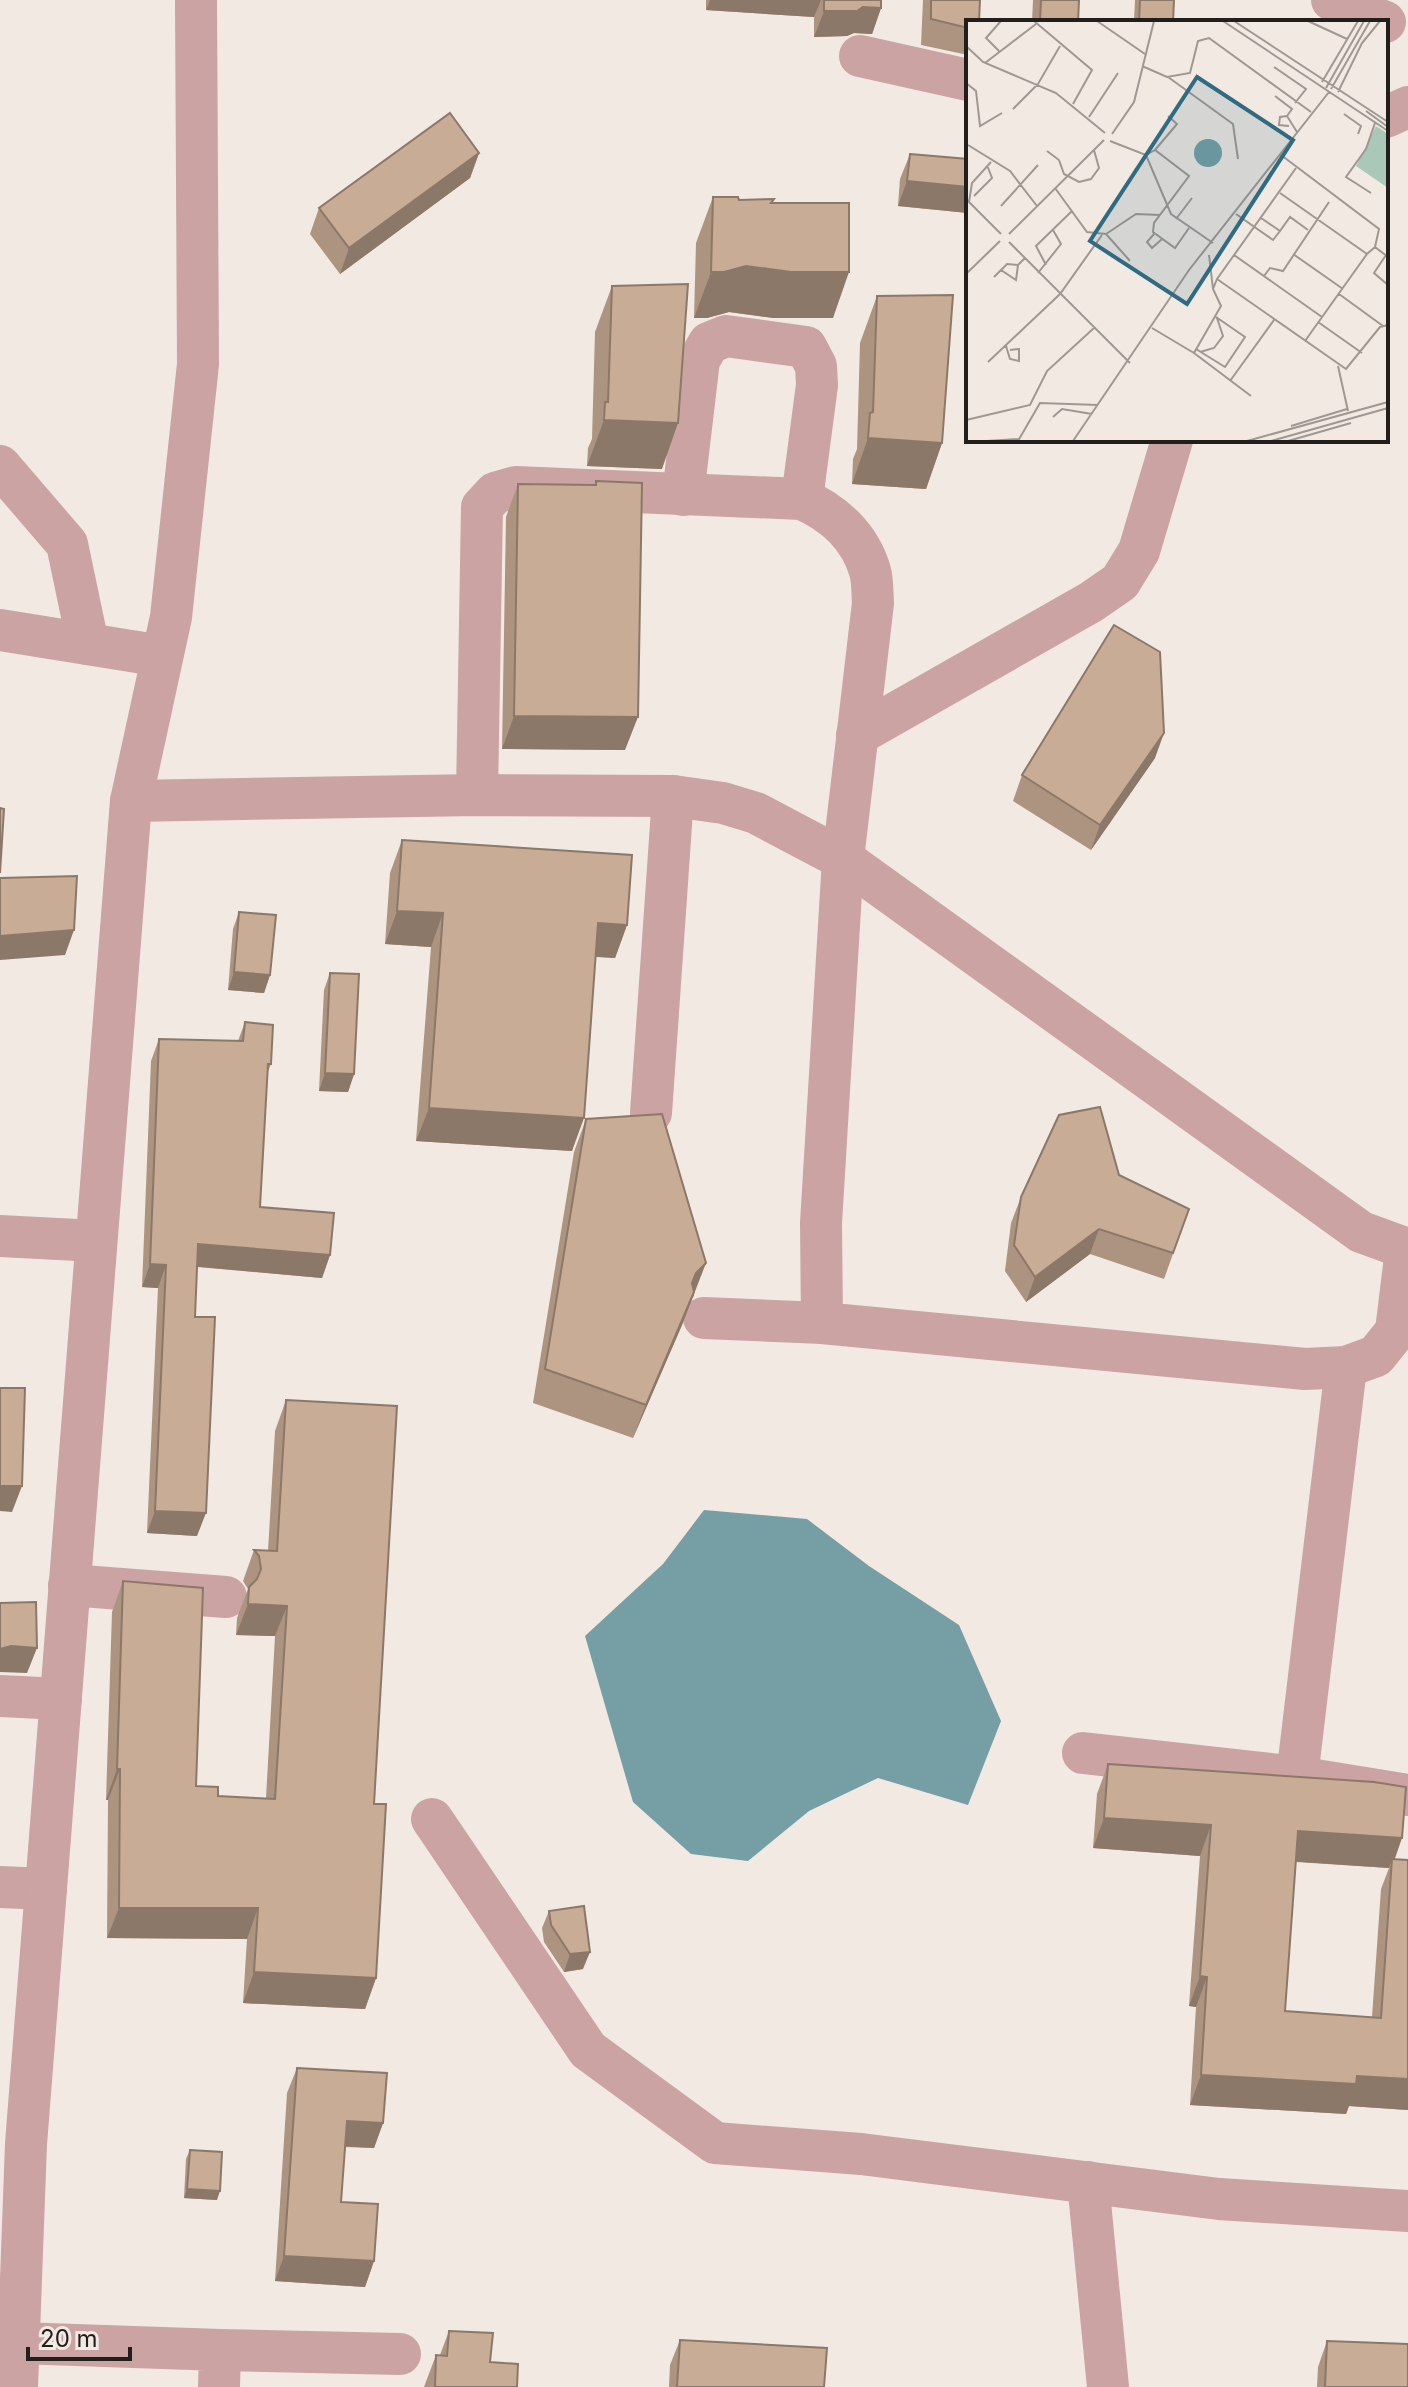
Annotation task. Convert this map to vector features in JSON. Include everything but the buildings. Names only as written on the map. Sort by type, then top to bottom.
[{"type":"lane","points":[[17,2387],[13,2142],[46,1889],[131,801],[171,617],[198,364],[196,0]]},
{"type":"lane","points":[[1321,0],[1322,20]]},
{"type":"lane","points":[[1332,0],[1381,20]]},
{"type":"lane","points":[[1388,23],[1408,31]]},
{"type":"lane","points":[[860,56],[966,80]]},
{"type":"lane","points":[[1388,116],[1408,107]]},
{"type":"lane","points":[[683,495],[699,360],[709,343],[726,336],[806,347],[816,366],[817,385],[802,499]]},
{"type":"lane","points":[[857,735],[1091,602],[1120,582],[1139,551],[1171,442]]},
{"type":"lane","points":[[0,466],[67,544],[88,644]]},
{"type":"lane","points":[[477,795],[482,507],[495,493],[516,487],[802,499],[823,508],[841,523],[860,546],[871,573],[873,603],[843,859],[821,1223],[822,1323]]},
{"type":"lane","points":[[0,630],[162,656]]},
{"type":"lane","points":[[131,801],[477,795],[673,796],[723,803],[756,813],[843,859],[1361,1232],[1407,1249],[1396,1331],[1376,1356],[1346,1367],[1305,1369],[822,1323],[704,1318]]},
{"type":"lane","points":[[651,1113],[673,796]]},
{"type":"lane","points":[[0,1236],[96,1241]]},
{"type":"lane","points":[[1297,1777],[1346,1367]]},
{"type":"lane","points":[[69,1585],[226,1597]]},
{"type":"lane","points":[[0,1696],[61,1699]]},
{"type":"lane","points":[[1083,1753],[1297,1777],[1408,1795]]},
{"type":"lane","points":[[432,1819],[588,2050],[715,2143],[861,2154],[1219,2199],[1408,2211]]},
{"type":"lane","points":[[0,1887],[46,1889]]},
{"type":"lane","points":[[1088,2182],[1108,2387]]},
{"type":"lane","points":[[18,2343],[220,2368],[400,2354]]},
{"type":"water","points":[[704,1510],[807,1519],[869,1566],[959,1625],[1001,1721],[968,1805],[878,1778],[809,1811],[748,1861],[691,1854],[633,1802],[585,1636],[663,1564]]}]
